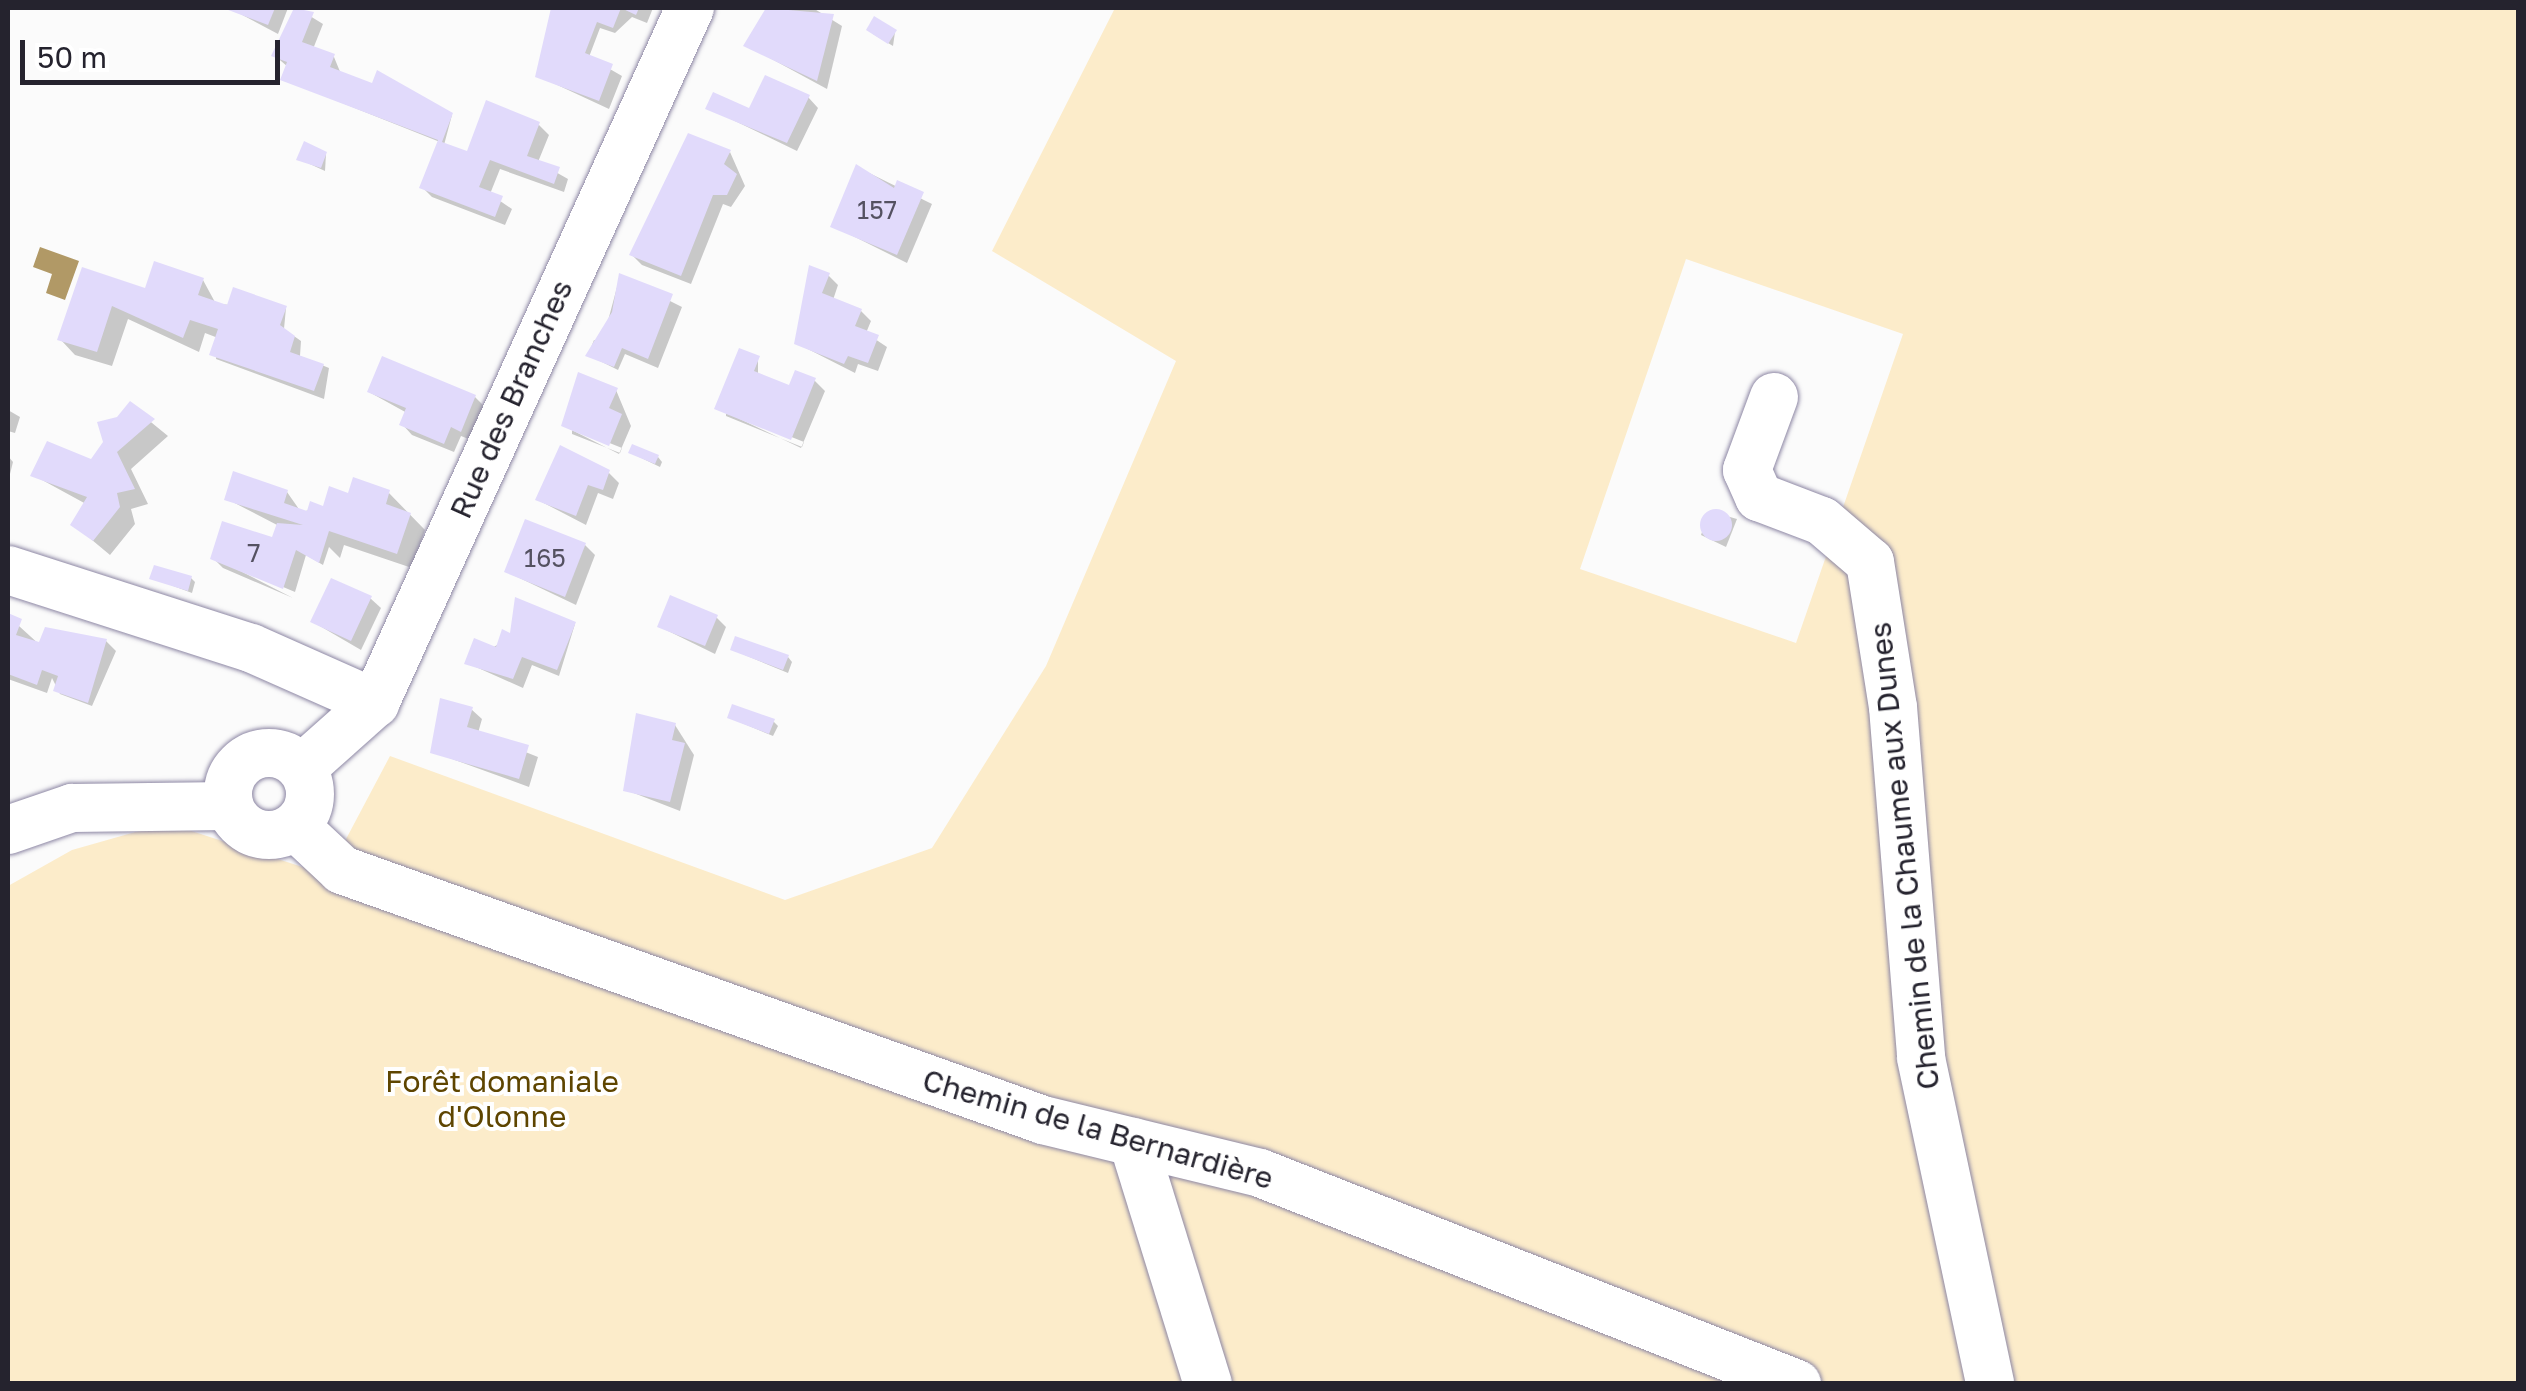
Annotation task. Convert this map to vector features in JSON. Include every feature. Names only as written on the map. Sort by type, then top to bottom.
[{"type":"street","name":"Rue des Branches","points":[[302,768],[374,704],[690,8]]},
{"type":"street","name":"Chemin de la Chaume aux Dunes","points":[[1774,397],[1747,470],[1759,497],[1837,530],[1870,562],[1893,707],[1921,1058],[1990,1384]]},
{"type":"street","points":[[8,570],[252,648],[374,704]]},
{"type":"street","points":[[283,754],[302,768],[309,810],[296,827],[270,836],[244,828],[228,806],[228,783],[250,758],[283,754]]},
{"type":"street","points":[[8,830],[72,808],[228,806]]},
{"type":"street","name":"Chemin de la Bernardière","points":[[296,827],[342,870],[919,1078],[1133,1142],[1260,1173],[1797,1384]]},
{"type":"street","points":[[1133,1142],[1208,1384]]},
{"type":"green space","name":"Forêt domaniale d'Olonne","points":[[1115,8],[2518,8],[2518,1383],[8,1383],[8,886],[72,850],[167,823],[327,875],[390,756],[785,900],[932,848],[1046,666],[1176,361],[992,251]],"holes":[[[1686,259],[1903,334],[1796,643],[1580,569]]]},
{"type":"shaded area","points":[[40,247],[79,261],[65,300],[46,293],[52,274],[33,267]]},
{"type":"building","points":[[223,8],[275,8],[268,25]]},
{"type":"building","points":[[294,8],[314,12],[302,42],[335,54],[330,67],[372,83],[377,70],[453,113],[442,142],[467,151],[486,100],[540,122],[527,156],[560,167],[554,184],[490,160],[479,187],[503,196],[495,217],[419,188],[438,140],[280,80],[287,62],[271,56]]},
{"type":"building","points":[[551,8],[621,8],[613,28],[597,22],[585,53],[613,64],[599,101],[535,77]]},
{"type":"building","points":[[621,8],[639,8],[636,15]]},
{"type":"building","points":[[766,8],[834,14],[817,81],[743,46]]},
{"type":"building","points":[[874,16],[897,30],[888,44],[866,30]]},
{"type":"building","points":[[765,75],[810,95],[787,143],[705,109],[713,92],[749,108]]},
{"type":"building","points":[[688,133],[731,150],[724,164],[737,174],[727,195],[713,195],[681,276],[629,255]]},
{"type":"building","points":[[304,141],[327,152],[321,168],[296,160]]},
{"type":"building","points":[[856,164],[894,188],[897,180],[924,192],[897,255],[830,227]]},
{"type":"building","points":[[154,261],[204,278],[198,295],[227,305],[233,287],[287,306],[280,325],[295,336],[290,352],[324,364],[314,391],[209,355],[218,329],[190,320],[183,338],[112,306],[97,352],[57,340],[82,267],[145,288]]},
{"type":"building","points":[[809,265],[830,273],[822,293],[862,309],[855,326],[879,335],[868,363],[848,356],[844,364],[794,344]]},
{"type":"building","points":[[619,273],[673,294],[648,359],[622,348],[614,367],[585,356],[612,312]]},
{"type":"building","points":[[739,348],[760,356],[754,371],[789,385],[795,370],[816,378],[791,440],[714,409]]},
{"type":"building","points":[[382,356],[476,395],[461,432],[451,427],[444,444],[399,425],[406,408],[367,392]]},
{"type":"building","points":[[578,372],[618,388],[609,408],[622,414],[609,446],[561,426]]},
{"type":"building","points":[[130,401],[155,419],[117,452],[135,489],[117,493],[120,507],[93,541],[70,525],[87,497],[30,476],[47,441],[91,459],[103,442],[97,422],[117,417]]},
{"type":"building","points":[[632,444],[659,455],[655,464],[628,453]]},
{"type":"building","points":[[560,445],[610,470],[603,490],[588,485],[576,516],[535,500]]},
{"type":"building","points":[[233,471],[288,490],[284,503],[307,511],[310,501],[323,506],[329,486],[348,493],[353,477],[390,490],[386,504],[411,513],[397,554],[329,531],[319,563],[296,550],[283,589],[210,559],[222,521],[272,537],[277,523],[303,525],[224,500]]},
{"type":"building","points":[[1716,509],[1727,514],[1732,525],[1727,536],[1716,541],[1705,536],[1700,525],[1705,514]]},
{"type":"building","points":[[525,519],[586,543],[565,597],[504,572]]},
{"type":"building","points":[[154,565],[192,576],[188,591],[149,579]]},
{"type":"building","points":[[331,578],[372,596],[351,641],[310,622]]},
{"type":"building","points":[[670,595],[718,615],[705,646],[657,627]]},
{"type":"building","points":[[515,597],[576,622],[557,670],[522,657],[513,679],[464,664],[474,638],[496,647],[502,629],[510,633]]},
{"type":"building","points":[[8,613],[22,619],[16,635],[39,642],[45,627],[107,639],[88,703],[53,691],[58,676],[42,670],[37,685],[8,674]]},
{"type":"building","points":[[735,636],[789,655],[783,670],[730,650]]},
{"type":"building","points":[[440,698],[473,707],[467,727],[529,745],[519,779],[430,753]]},
{"type":"building","points":[[732,704],[775,719],[769,734],[727,718]]},
{"type":"building","points":[[636,713],[676,723],[672,740],[685,743],[670,802],[623,791]]}]
